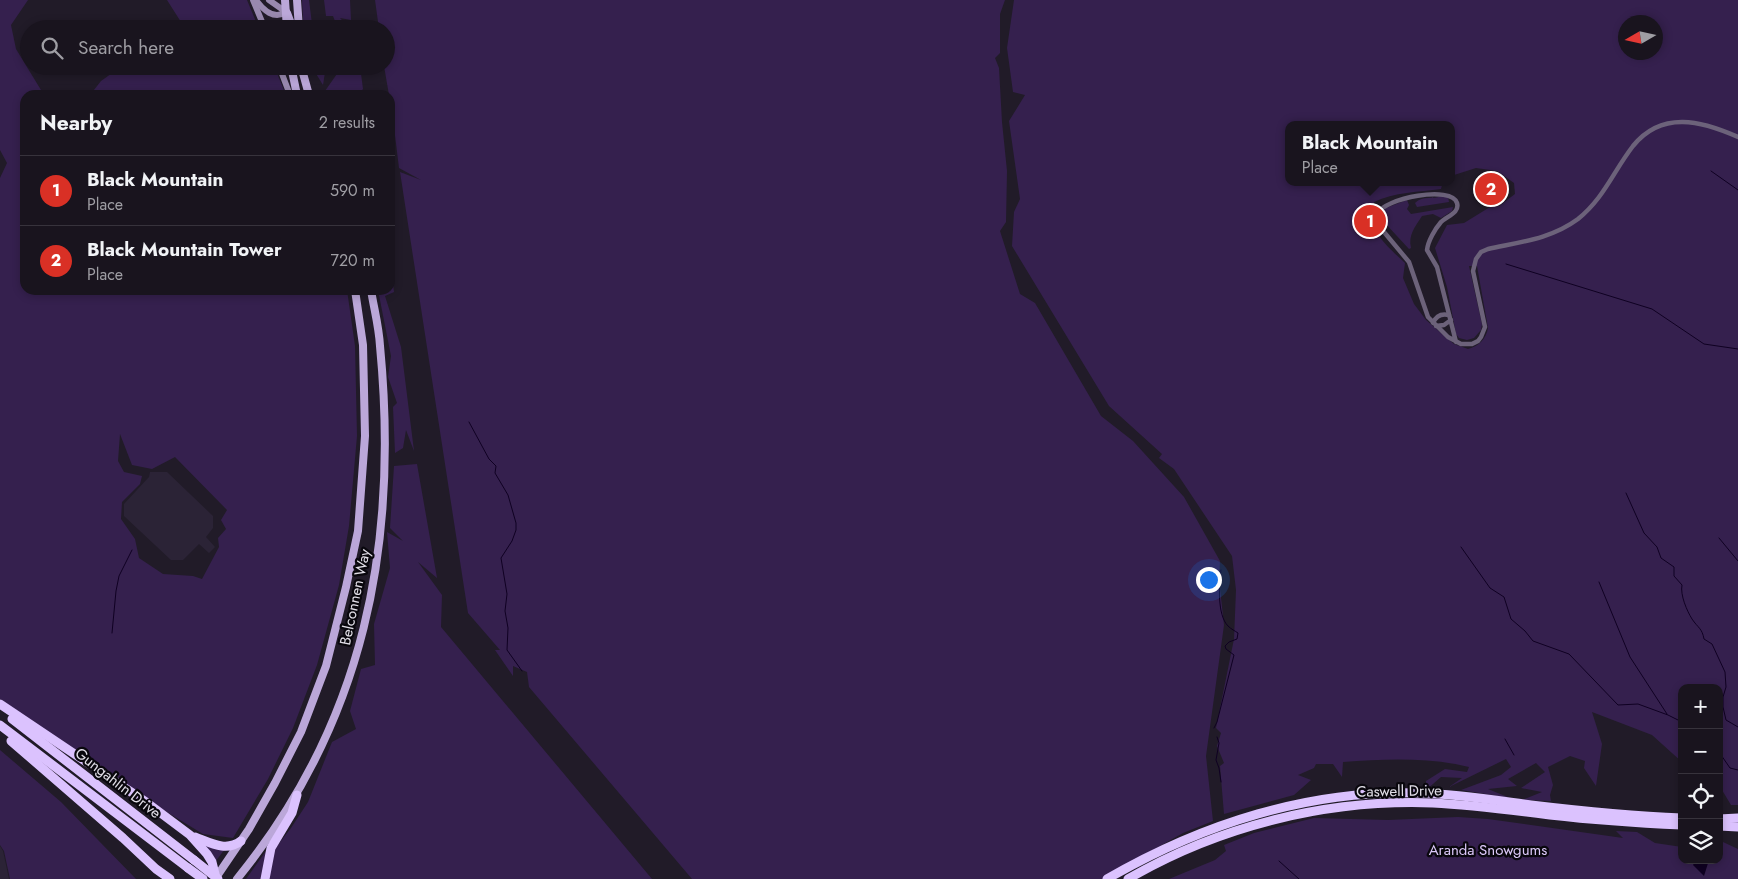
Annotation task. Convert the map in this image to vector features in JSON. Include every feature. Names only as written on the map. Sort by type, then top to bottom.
[{"type":"highway","points":[[0,704],[146,802],[190,835],[204,849],[212,862],[217,879]]},
{"type":"highway","name":"Gungahlin Drive","points":[[0,709],[190,864],[203,879]]},
{"type":"highway","name":"Gungahlin Drive","points":[[0,725],[190,864],[217,879]]},
{"type":"highway","points":[[0,730],[156,869],[170,879]]},
{"type":"highway","name":"Caswell Drive","points":[[1107,879],[1157,852],[1208,830],[1268,811],[1322,800],[1378,794],[1420,793],[1629,815],[1678,818]]},
{"type":"highway","points":[[265,879],[272,845],[292,813],[296,795]]},
{"type":"highway","name":"Caswell Drive","points":[[1128,879],[1172,856],[1238,830],[1299,814],[1366,804],[1446,804],[1605,820],[1678,825]]},
{"type":"highway","points":[[1723,821],[1738,817]]},
{"type":"highway","points":[[1723,822],[1738,827]]},
{"type":"highway","points":[[190,835],[225,847],[234,846],[241,841]]},
{"type":"highway","points":[[190,879],[203,868],[205,859],[204,849]]},
{"type":"main road","points":[[255,0],[263,9],[270,13],[280,14],[286,12],[291,7],[293,0]]},
{"type":"main road","points":[[255,0],[262,20]]},
{"type":"main road","points":[[269,0],[286,12],[290,20]]},
{"type":"main road","points":[[285,0],[286,20]]},
{"type":"main road","points":[[297,0],[299,20]]},
{"type":"main road","points":[[282,75],[288,90]]},
{"type":"main road","points":[[293,75],[296,90]]},
{"type":"main road","points":[[303,75],[308,90]]},
{"type":"main road","points":[[308,75],[313,90]]},
{"type":"main road","name":"Belconnen Way","points":[[217,879],[275,783],[301,732],[326,666],[346,587],[358,531],[365,436],[363,345],[356,295]]},
{"type":"main road","name":"Belconnen Way","points":[[237,879],[258,853],[296,795],[327,735],[351,675],[371,600],[381,535],[386,437],[380,345],[372,295]]},
{"type":"street","points":[[1456,342],[1437,267],[1427,253],[1427,246],[1442,221],[1456,211],[1457,201],[1454,197],[1444,194],[1404,198],[1386,205],[1378,211],[1377,220],[1379,226],[1409,262],[1428,317],[1434,325],[1456,342],[1472,344],[1481,337],[1486,327],[1473,271],[1476,258],[1481,252],[1536,240],[1568,226],[1592,207],[1601,197],[1632,147],[1648,132],[1663,125],[1687,121],[1698,122],[1716,127],[1738,137]]},
{"type":"street","points":[[1434,325],[1438,316],[1443,314],[1450,318]]},
{"type":"street","points":[[1434,325],[1444,325],[1450,318]]},
{"type":"shaded area","points":[[150,472],[167,472],[213,516],[213,528],[206,537],[215,547],[209,553],[199,544],[183,560],[171,560],[124,516],[124,504],[149,477]]},
{"type":"shaded area","points":[[0,846],[3,851],[9,879],[0,879]]},
{"type":"shaded area","points":[[1708,864],[1704,876],[1693,865]]},
{"type":"green space","points":[[0,0],[28,0],[11,25],[16,49],[20,56],[20,75],[32,75],[41,90],[20,90],[20,295],[348,295],[355,346],[357,436],[349,526],[339,585],[317,665],[293,728],[268,779],[233,838],[203,834],[147,800],[0,699],[0,178],[7,163],[0,150]],"holes":[[[120,434],[132,465],[152,469],[175,457],[227,510],[221,520],[226,529],[218,538],[219,547],[202,579],[193,576],[163,574],[139,558],[135,539],[121,519],[122,502],[140,484],[142,476],[124,472],[118,461]]]},
{"type":"green space","points":[[167,0],[247,0],[255,20],[180,20]]},
{"type":"green space","points":[[302,0],[309,0],[312,20],[303,20]]},
{"type":"green space","points":[[324,0],[350,0],[351,20],[340,18],[342,20],[335,20],[333,16],[326,16]]},
{"type":"green space","points":[[375,0],[1005,0],[1000,14],[1000,53],[995,58],[999,68],[1007,171],[1006,222],[1000,231],[1020,294],[1035,303],[1101,416],[1133,441],[1184,497],[1220,561],[1219,580],[1224,625],[1206,756],[1213,821],[1183,833],[1102,879],[692,879],[529,687],[527,672],[513,666],[513,676],[495,650],[500,650],[468,613],[400,172],[421,180],[399,168],[395,136],[395,90],[388,90],[386,75],[395,75],[395,20],[378,20]]},
{"type":"green space","points":[[1014,0],[1738,0],[1738,805],[1731,805],[1723,792],[1723,684],[1678,684],[1678,758],[1652,735],[1592,712],[1602,744],[1596,786],[1584,768],[1585,761],[1570,756],[1548,767],[1553,785],[1550,795],[1551,801],[1522,800],[1542,792],[1521,788],[1545,772],[1536,763],[1508,779],[1517,786],[1488,789],[1510,798],[1461,790],[1501,775],[1511,767],[1506,759],[1449,787],[1462,778],[1441,777],[1426,790],[1426,781],[1445,769],[1467,772],[1469,767],[1422,760],[1375,760],[1343,762],[1342,777],[1333,764],[1316,764],[1314,768],[1298,775],[1311,780],[1294,795],[1224,814],[1220,766],[1224,763],[1217,746],[1221,733],[1216,728],[1234,639],[1236,590],[1232,556],[1174,469],[1159,458],[1162,454],[1109,406],[1012,246],[1014,212],[1020,199],[1009,121],[1025,95],[1013,92],[1007,48]],"holes":[[[1285,121],[1455,121],[1455,175],[1476,168],[1497,171],[1514,183],[1515,194],[1499,206],[1490,207],[1464,223],[1447,225],[1435,248],[1447,287],[1456,334],[1459,338],[1467,340],[1474,338],[1481,330],[1482,324],[1469,266],[1477,266],[1488,328],[1484,339],[1479,344],[1468,349],[1454,344],[1426,320],[1414,304],[1403,278],[1405,263],[1379,236],[1372,220],[1371,211],[1374,202],[1398,194],[1441,189],[1442,186],[1285,186]]]},
{"type":"green space","points":[[109,75],[278,75],[284,90],[94,90],[101,81]]},
{"type":"green space","points":[[317,75],[325,75],[323,85]]},
{"type":"green space","points":[[336,75],[361,75],[362,90],[326,90]]},
{"type":"green space","points":[[1448,197],[1449,202],[1417,207],[1415,203],[1421,199]]},
{"type":"green space","points":[[1407,200],[1409,205],[1407,209],[1411,214],[1453,207],[1452,211],[1441,218],[1433,214],[1422,216],[1413,231],[1410,239],[1411,248],[1409,249],[1384,222],[1382,226],[1380,220],[1383,209]]},
{"type":"green space","points":[[379,295],[387,295],[385,296],[401,347],[414,451],[406,430],[403,448],[395,453],[393,407],[397,403],[388,377],[391,356]]},
{"type":"green space","points":[[417,464],[437,578],[418,562],[442,595],[441,627],[652,879],[268,879],[273,851],[308,802],[332,742],[356,729],[350,711],[361,669],[375,665],[374,624],[390,568],[387,532],[403,541],[390,528],[394,466]]},
{"type":"green space","points":[[0,750],[61,802],[136,879],[10,879],[4,851],[0,845]]},
{"type":"green space","name":"Aranda Snowgums","points":[[1458,817],[1488,819],[1623,838],[1616,831],[1637,832],[1655,843],[1678,846],[1678,864],[1723,864],[1723,842],[1738,849],[1738,879],[1169,879],[1215,860],[1226,851],[1224,845],[1254,833],[1314,818],[1388,820]]},
{"type":"green space","points":[[205,845],[225,849],[215,862]]},
{"type":"green space","points":[[266,851],[262,879],[246,879]]},
{"type":"waterway","points":[[1711,171],[1738,190]]},
{"type":"waterway","points":[[1506,264],[1652,309],[1704,344],[1738,349]]},
{"type":"waterway","points":[[469,422],[489,459],[496,466],[495,473],[508,495],[516,523],[516,530],[512,541],[501,558],[507,594],[505,611],[508,628],[507,650],[522,671]]},
{"type":"waterway","points":[[1626,493],[1644,533],[1657,547],[1661,558],[1674,567],[1674,576],[1682,585],[1683,598],[1688,612],[1701,630],[1704,639],[1712,644],[1725,672],[1726,687],[1723,707],[1726,720],[1738,727]]},
{"type":"waterway","points":[[1719,538],[1738,561]]},
{"type":"waterway","points":[[1461,547],[1490,588],[1504,597],[1511,619],[1533,641],[1569,654],[1618,705],[1638,704],[1678,720]]},
{"type":"waterway","points":[[112,633],[119,576],[132,550]]},
{"type":"waterway","points":[[1214,728],[1234,655],[1225,646],[1237,639],[1238,633],[1228,626],[1222,615],[1219,591],[1221,570]]},
{"type":"waterway","points":[[1599,582],[1630,657],[1667,714]]},
{"type":"waterway","points":[[1217,737],[1219,743],[1216,760],[1221,782]]},
{"type":"waterway","points":[[1505,739],[1514,755]]},
{"type":"waterway","points":[[1723,758],[1730,768],[1738,770]]},
{"type":"waterway","points":[[1279,861],[1299,879]]},
{"type":"place","name":"Black Mountain Tower","points":[[1491,189]]},
{"type":"place","name":"Black Mountain","points":[[1370,221]]}]
